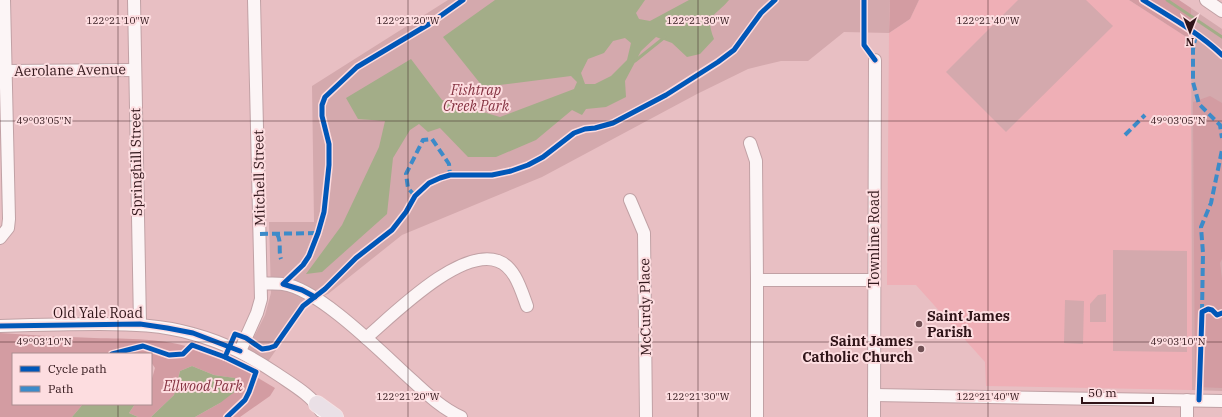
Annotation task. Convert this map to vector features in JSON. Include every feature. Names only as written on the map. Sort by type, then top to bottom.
[{"type":"main road","points":[[321,413],[335,417]]},
{"type":"street","points":[[0,238],[8,228],[9,219],[4,0]]},
{"type":"street","name":"Springhill Street","points":[[134,0],[134,70],[140,324]]},
{"type":"street","name":"Mitchell Street","points":[[240,351],[257,313],[261,299],[262,284],[254,0]]},
{"type":"street","points":[[1206,0],[1222,11]]},
{"type":"street","name":"Townline Road","points":[[874,417],[875,60]]},
{"type":"street","name":"Aerolane Avenue","points":[[6,72],[134,70]]},
{"type":"street","points":[[750,143],[756,161],[758,417]]},
{"type":"street","name":"McCurdy Place","points":[[630,200],[644,233],[646,417]]},
{"type":"street","points":[[366,338],[422,290],[454,268],[472,261],[487,259],[499,261],[509,268],[520,285],[526,306]]},
{"type":"street","points":[[757,280],[874,280]]},
{"type":"street","points":[[262,284],[283,284],[302,290],[315,297],[366,338],[427,394],[452,413],[461,417]]},
{"type":"street","name":"Old Yale Road","points":[[0,326],[140,324],[193,333],[240,351],[253,358],[296,387],[321,413]]},
{"type":"street","points":[[874,395],[1222,401]]},
{"type":"street","points":[[1187,400],[1187,417]]},
{"type":"shaded area","points":[[495,0],[645,0],[636,13],[639,19],[650,21],[689,0],[729,0],[713,16],[710,25],[714,39],[700,54],[687,57],[672,43],[656,37],[641,51],[625,81],[626,97],[606,107],[586,109],[582,115],[572,110],[536,140],[496,157],[468,157],[440,128],[428,132],[419,124],[410,130],[393,158],[387,214],[322,272],[306,274],[342,225],[379,147],[385,121],[358,119],[346,98],[411,59],[442,100],[500,117],[574,89],[577,82],[571,76],[483,87],[443,37]],"holes":[[[625,38],[631,43],[627,60],[611,76],[595,84],[585,84],[581,73],[588,59],[604,53],[613,41]]]},
{"type":"shaded area","points":[[890,0],[919,0],[910,19],[889,33]]},
{"type":"shaded area","points":[[919,0],[1129,0],[1191,40],[1192,390],[986,386],[985,362],[916,285],[887,285],[889,33],[910,19]]},
{"type":"shaded area","points":[[1129,0],[1179,0],[1191,8],[1191,40]]},
{"type":"shaded area","points":[[1210,96],[1222,103],[1222,259],[1220,263],[1222,279],[1222,388],[1195,387],[1193,102]]},
{"type":"shaded area","points":[[0,333],[146,340],[184,345],[227,361],[275,388],[270,396],[240,417],[195,417],[220,403],[234,378],[214,375],[192,366],[180,371],[174,395],[151,417],[138,417],[129,413],[134,405],[152,405],[152,378],[155,368],[152,364],[152,353],[12,353],[12,405],[82,405],[72,417],[0,417]]},
{"type":"shaded area","points":[[192,366],[214,375],[235,378],[237,390],[220,403],[195,417],[151,417],[174,395],[180,371]]},
{"type":"shaded area","points":[[82,405],[134,405],[129,413],[138,417],[72,417]]},
{"type":"green space","name":"Fishtrap Creek Park","points":[[448,0],[890,0],[889,33],[844,32],[808,61],[781,61],[748,69],[697,94],[542,177],[402,235],[328,294],[310,301],[267,363],[247,351],[265,315],[271,293],[269,222],[314,222],[312,86]]},
{"type":"green space","points":[[1018,0],[1086,0],[1113,26],[1006,132],[946,72]]},
{"type":"green space","points":[[1191,8],[1222,29],[1222,391],[1192,390]]},
{"type":"green space","points":[[1113,250],[1187,251],[1187,352],[1113,351]]},
{"type":"green space","points":[[1106,294],[1106,322],[1090,322],[1090,304],[1098,295]]},
{"type":"green space","points":[[1065,300],[1084,301],[1083,344],[1064,343]]},
{"type":"waterway","points":[[1167,0],[1222,37]]},
{"type":"waterway","points":[[635,61],[665,37]]},
{"type":"marked path","points":[[1196,35],[1193,49],[1193,82],[1199,104],[1220,125],[1222,138]]},
{"type":"marked path","points":[[1125,135],[1145,115]]},
{"type":"marked path","points":[[415,196],[408,188],[406,174],[423,140],[432,139],[449,164],[450,175]]},
{"type":"marked path","points":[[1202,312],[1203,253],[1201,227],[1211,203],[1222,150]]},
{"type":"marked path","points":[[260,234],[318,233]]},
{"type":"marked path","points":[[277,234],[281,259]]},
{"type":"cycle path","points":[[315,297],[302,290],[283,284],[303,265],[309,256],[324,212],[329,165],[329,144],[322,116],[322,105],[325,97],[357,67],[429,24],[463,0]]},
{"type":"cycle path","points":[[225,357],[235,334],[246,338],[262,349],[275,346],[303,306],[325,289],[356,258],[392,230],[406,212],[415,196],[429,183],[450,175],[492,175],[511,171],[528,165],[543,157],[574,133],[613,123],[666,95],[734,50],[761,13],[775,0]]},
{"type":"cycle path","points":[[864,0],[864,45],[875,60]]},
{"type":"cycle path","points":[[1143,0],[1194,32],[1222,55]]},
{"type":"cycle path","points":[[1199,400],[1202,312],[1208,309],[1212,310],[1217,315],[1222,313]]},
{"type":"cycle path","points":[[0,326],[140,324],[193,333],[240,351]]},
{"type":"cycle path","points":[[116,353],[143,346],[169,355],[183,354],[192,345],[225,357],[256,372],[245,400],[227,417]]},
{"type":"place","name":"Saint James Parish","points":[[919,324]]},
{"type":"place","name":"Saint James Catholic Church","points":[[921,349]]},
{"type":"park label","name":"Ellwood Park","points":[[203,386]]}]
